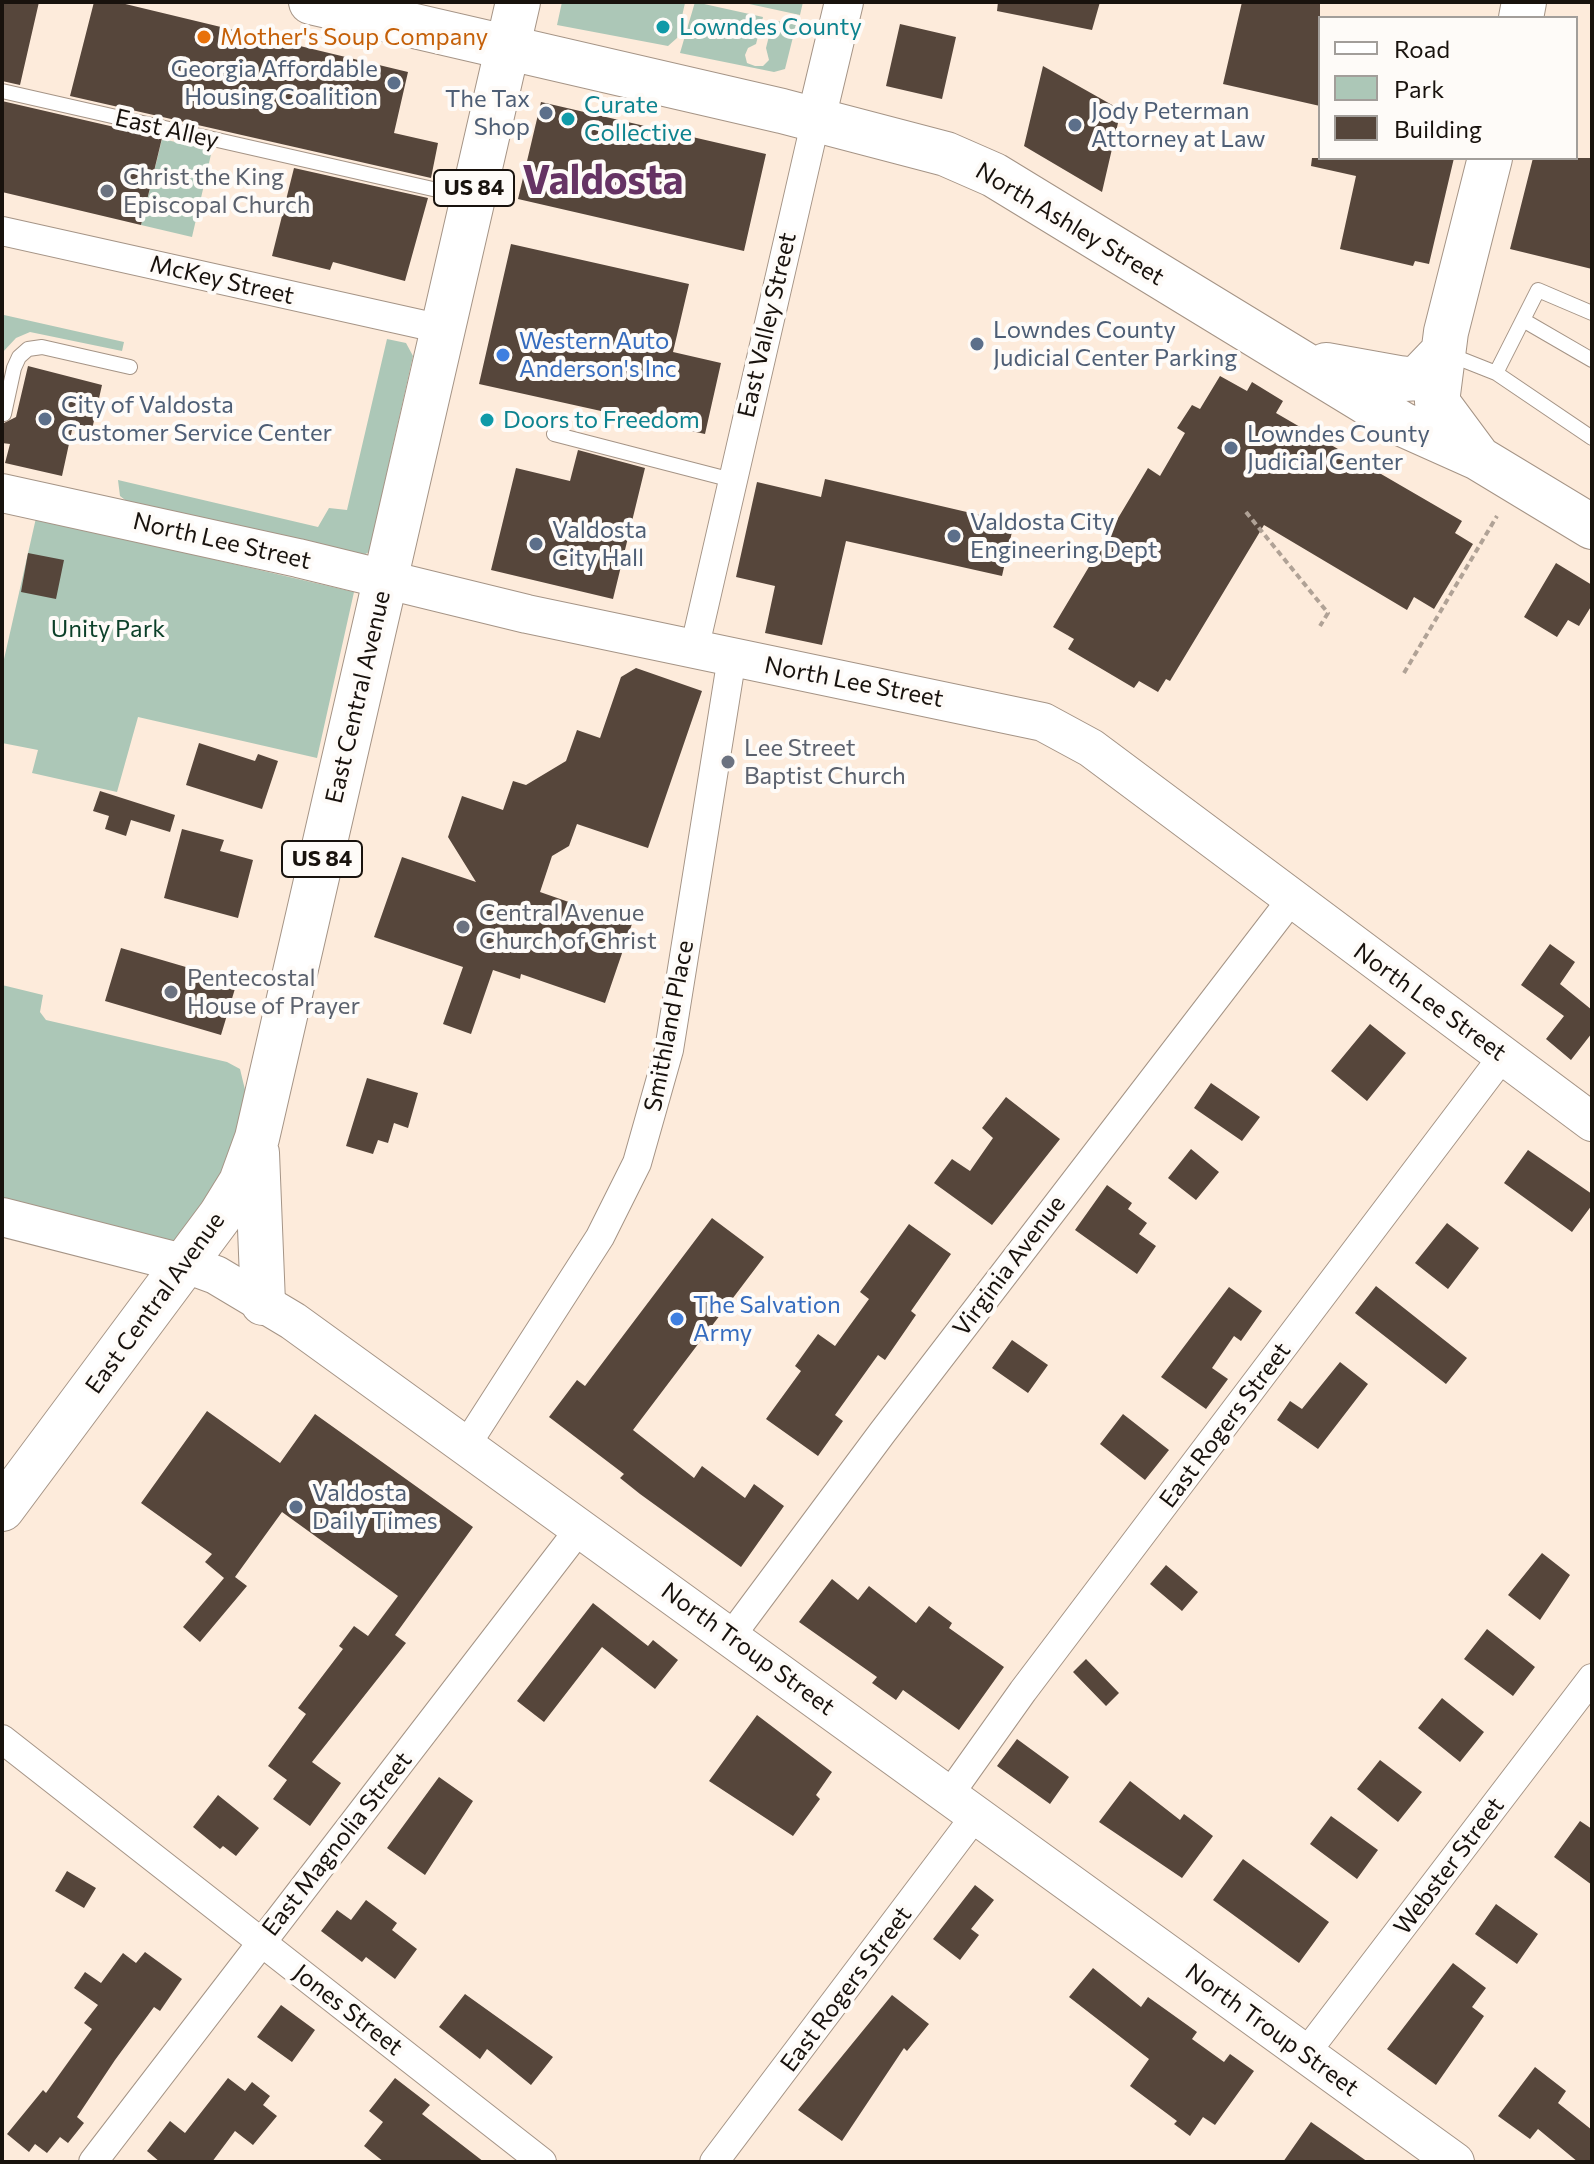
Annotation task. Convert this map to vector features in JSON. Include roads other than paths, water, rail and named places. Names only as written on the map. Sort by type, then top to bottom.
[{"type":"main road","name":"North Ashley Street","points":[[311,2],[816,119],[932,149],[994,175],[1402,424],[1478,458],[1591,525]]},
{"type":"main road","name":"US 84","points":[[442,329],[518,2]]},
{"type":"main road","points":[[1478,458],[1437,402],[1443,352],[1490,160]]},
{"type":"main road","name":"East Central Avenue","points":[[3,1508],[186,1264],[241,1182],[257,1138],[442,329]]},
{"type":"main road","points":[[1298,361],[1404,379],[1418,378],[1443,352]]},
{"type":"main road","points":[[257,1138],[263,1303]]},
{"type":"street","name":"East Valley Street","points":[[694,650],[844,2]]},
{"type":"street","name":"McKey Street","points":[[2,231],[442,329]]},
{"type":"street","name":"North Lee Street","points":[[2,493],[694,650],[1043,722],[1091,748],[1592,1122]]},
{"type":"street","name":"Smithland Place","points":[[467,1444],[600,1237],[637,1163],[669,1050],[732,657]]},
{"type":"street","name":"Virginia Avenue","points":[[731,1636],[891,1421],[1291,900]]},
{"type":"street","name":"East Rogers Street","points":[[714,2162],[962,1805],[1033,1678],[1503,1056]]},
{"type":"street","name":"North Troup Street","points":[[2,1217],[186,1264],[216,1275],[263,1303],[467,1444],[1455,2162]]},
{"type":"street","name":"East Magnolia Street","points":[[93,2162],[581,1527]]},
{"type":"street","name":"Webster Street","points":[[1305,2054],[1592,1678]]},
{"type":"street","name":"Jones Street","points":[[2,1739],[542,2162]]},
{"type":"lane","name":"East Alley","points":[[2,91],[472,198]]},
{"type":"lane","points":[[1496,373],[1538,290],[1592,313]]},
{"type":"lane","points":[[1523,320],[1592,360]]},
{"type":"lane","points":[[4,414],[14,368],[19,357],[28,349],[42,347],[130,367]]},
{"type":"lane","points":[[1443,352],[1496,373],[1592,438]]},
{"type":"lane","points":[[554,434],[732,480]]},
{"type":"place","name":"Lowndes County","points":[[663,27]]},
{"type":"place","name":"Mother's Soup Company","points":[[204,37]]},
{"type":"place","name":"Georgia Affordable Housing Coalition","points":[[394,83]]},
{"type":"place","name":"The Tax Shop","points":[[546,113]]},
{"type":"place","name":"Curate Collective","points":[[568,119]]},
{"type":"place","name":"Jody Peterman Attorney at Law","points":[[1075,125]]},
{"type":"place","name":"Christ the King Episcopal Church","points":[[107,191]]},
{"type":"place","name":"Lowndes County Judicial Center Parking","points":[[977,344]]},
{"type":"place","name":"Western Auto Anderson's Inc","points":[[503,355]]},
{"type":"place","name":"City of Valdosta Customer Service Center","points":[[45,419]]},
{"type":"place","name":"Doors to Freedom","points":[[487,420]]},
{"type":"place","name":"Lowndes County Judicial Center","points":[[1231,448]]},
{"type":"place","name":"Valdosta City Engineering Dept","points":[[954,536]]},
{"type":"place","name":"Valdosta City Hall","points":[[536,544]]},
{"type":"place","name":"Lee Street Baptist Church","points":[[728,762]]},
{"type":"place","name":"Central Avenue Church of Christ","points":[[463,927]]},
{"type":"place","name":"Pentecostal House of Prayer","points":[[171,992]]},
{"type":"place","name":"The Salvation Army","points":[[677,1319]]},
{"type":"place","name":"Valdosta Daily Times","points":[[296,1507]]},
{"type":"district","name":"Valdosta","points":[[603,181]]},
{"type":"park label","name":"Unity Park","points":[[108,629]]}]
